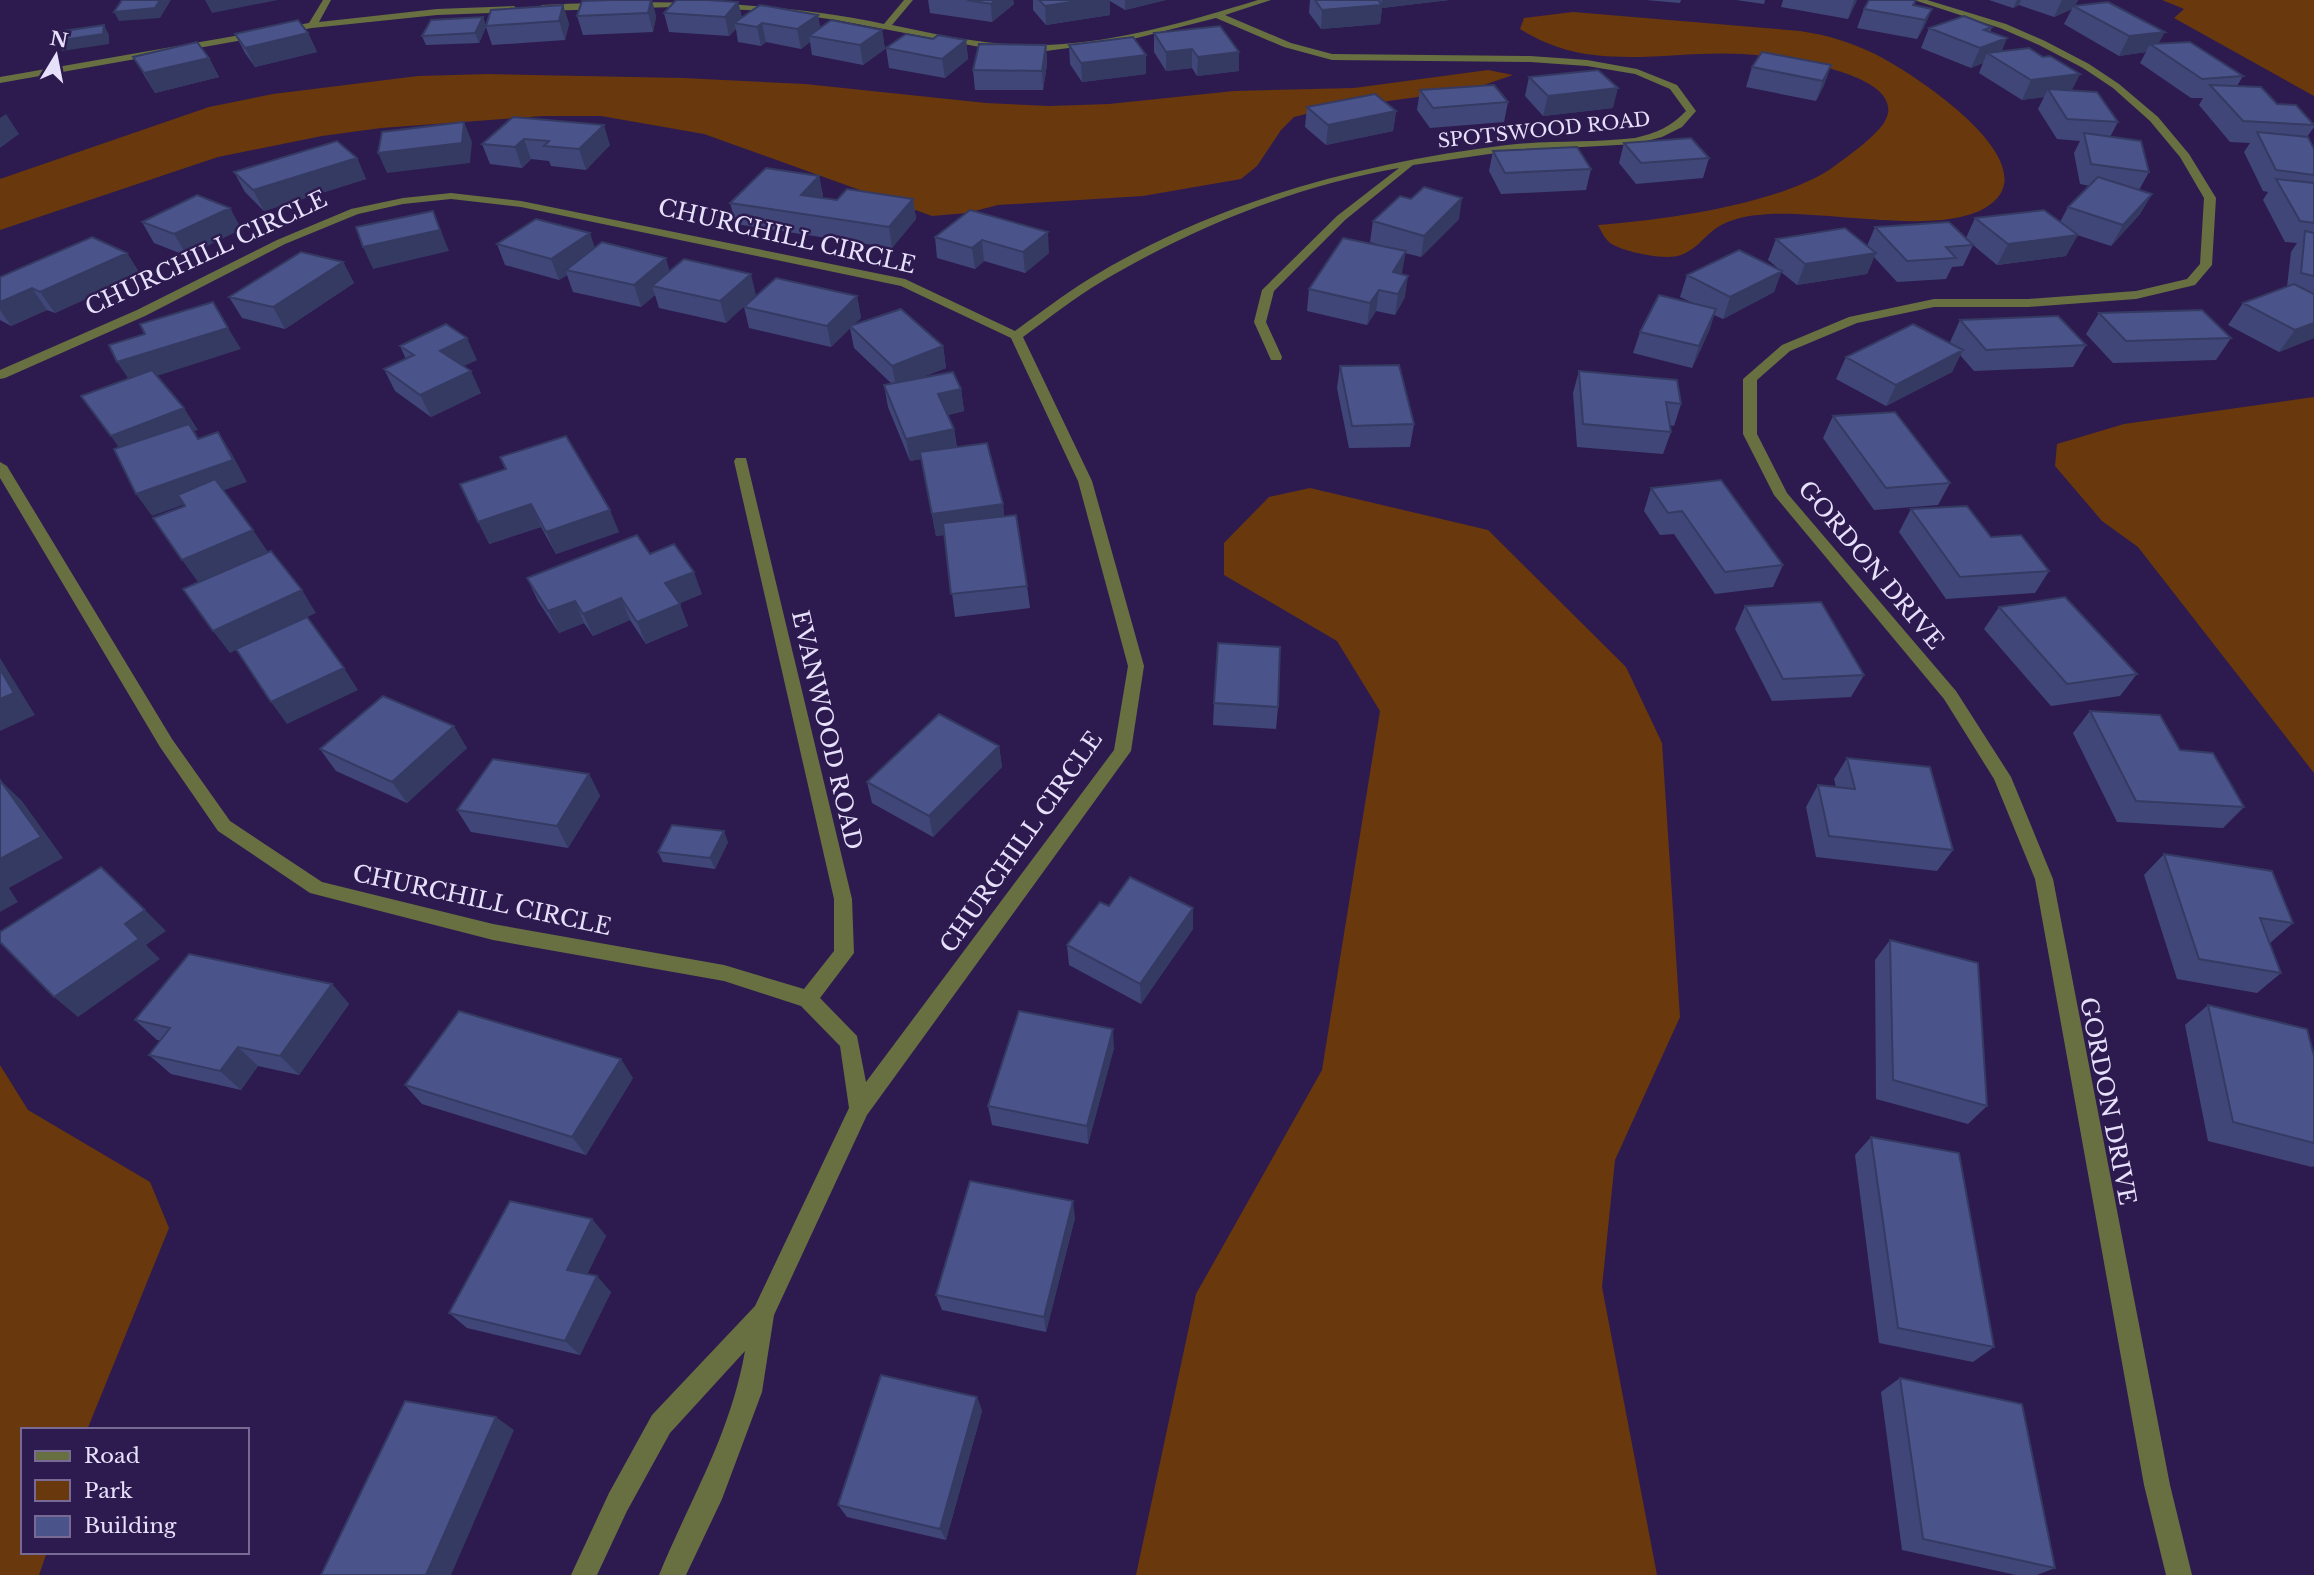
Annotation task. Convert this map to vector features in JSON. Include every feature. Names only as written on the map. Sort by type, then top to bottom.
[{"type":"street","points":[[312,25],[327,0]]},
{"type":"street","points":[[886,27],[909,0]]},
{"type":"street","points":[[0,80],[312,25],[437,12],[673,3],[806,12],[989,45],[1044,48],[1103,41],[1217,15],[1267,0]]},
{"type":"street","name":"GORDON DRIVE","points":[[1917,0],[2003,26],[2086,65],[2116,86],[2154,119],[2185,156],[2210,198],[2206,265],[2191,282],[2136,295],[2028,303],[1934,303],[1853,320],[1786,348],[1750,379],[1750,434],[1781,495],[1950,695],[2002,777],[2044,879],[2157,1485],[2179,1575]]},
{"type":"street","name":"SPOTSWOOD ROAD","points":[[1016,336],[1106,274],[1213,223],[1300,189],[1411,163],[1520,147],[1626,142],[1662,134],[1685,122],[1691,111],[1688,99],[1676,87],[1653,76],[1588,63],[1507,58],[1332,57],[1288,46],[1217,15]]},
{"type":"street","points":[[1276,357],[1260,323],[1268,290],[1341,218],[1411,163]]},
{"type":"street","name":"CHURCHILL CIRCLE","points":[[0,374],[141,313],[281,242],[355,211],[403,201],[451,196],[521,204],[905,283],[1016,336],[1086,481],[1136,666],[1122,751],[860,1108]]},
{"type":"street","name":"EVANWOOD ROAD","points":[[741,461],[843,900],[844,953],[808,999]]},
{"type":"street","name":"CHURCHILL CIRCLE","points":[[0,466],[166,743],[224,826],[317,888],[493,932],[724,973],[808,999],[850,1042],[860,1108]]},
{"type":"street","points":[[672,1575],[713,1490],[750,1392],[763,1314],[860,1108]]},
{"type":"street","points":[[584,1575],[618,1502],[661,1424],[763,1314]]},
{"type":"green space","points":[[2162,0],[2314,0],[2314,96],[2174,18],[2184,9]]},
{"type":"green space","points":[[1573,12],[1800,31],[1857,46],[1917,79],[1970,122],[1991,145],[2003,169],[2002,190],[1985,208],[1964,216],[1908,221],[1813,215],[1759,215],[1727,222],[1690,251],[1674,257],[1645,255],[1625,250],[1610,243],[1598,225],[1717,209],[1779,193],[1806,182],[1829,170],[1875,134],[1885,121],[1888,104],[1878,90],[1859,79],[1806,63],[1743,54],[1631,57],[1594,55],[1555,46],[1520,29],[1524,18]]},
{"type":"green space","points":[[1488,70],[1513,75],[1469,90],[1322,110],[1294,117],[1281,130],[1257,166],[1241,179],[1143,196],[998,205],[967,213],[932,216],[704,134],[601,116],[543,116],[381,128],[322,136],[218,157],[0,230],[0,179],[209,107],[273,94],[418,76],[488,74],[683,78],[805,84],[986,103],[1049,106],[1109,104],[1234,91],[1354,88]]},
{"type":"green space","points":[[2314,397],[2314,773],[2138,547],[2102,521],[2055,466],[2057,444],[2124,424]]},
{"type":"green space","points":[[1310,488],[1488,530],[1626,667],[1662,743],[1680,1017],[1615,1160],[1602,1287],[1657,1575],[1136,1575],[1196,1294],[1322,1070],[1380,711],[1337,641],[1224,575],[1224,543],[1269,497]]},
{"type":"green space","points":[[0,1065],[28,1110],[150,1182],[169,1228],[88,1428],[21,1428],[21,1554],[46,1554],[39,1575],[0,1575]]},
{"type":"building","points":[[122,0],[160,0],[155,8],[114,12]]},
{"type":"building","points":[[651,0],[648,13],[577,16],[582,1]]},
{"type":"building","points":[[676,0],[738,2],[725,17],[664,13]]},
{"type":"building","points":[[967,0],[995,0],[991,4]]},
{"type":"building","points":[[1039,0],[1084,0],[1045,6]]},
{"type":"building","points":[[1315,0],[1378,0],[1382,5],[1322,10]]},
{"type":"building","points":[[1869,0],[1916,0],[1913,5],[1932,9],[1925,20],[1864,9]]},
{"type":"building","points":[[2108,2],[2165,32],[2129,36],[2073,6]]},
{"type":"building","points":[[563,5],[559,21],[486,26],[491,10]]},
{"type":"building","points":[[760,5],[818,15],[797,29],[762,23],[757,27],[734,23]]},
{"type":"building","points":[[1964,16],[1992,27],[1984,30],[2007,38],[1980,48],[1929,28]]},
{"type":"building","points":[[483,17],[475,33],[422,36],[431,20]]},
{"type":"building","points":[[298,20],[308,33],[245,48],[235,34]]},
{"type":"building","points":[[831,20],[882,30],[860,45],[809,36]]},
{"type":"building","points":[[104,25],[103,34],[56,41],[57,32]]},
{"type":"building","points":[[1220,26],[1239,52],[1198,57],[1192,49],[1166,52],[1154,33]]},
{"type":"building","points":[[906,34],[933,39],[938,35],[966,40],[942,59],[886,48]]},
{"type":"building","points":[[1133,37],[1146,55],[1081,63],[1069,45]]},
{"type":"building","points":[[197,42],[209,58],[144,73],[133,57]]},
{"type":"building","points":[[2190,42],[2243,76],[2202,79],[2150,44]]},
{"type":"building","points":[[979,44],[1046,45],[1042,71],[973,70]]},
{"type":"building","points":[[2029,48],[2043,57],[2050,56],[2080,74],[2031,80],[1987,53]]},
{"type":"building","points":[[1762,52],[1831,65],[1823,81],[1752,67]]},
{"type":"building","points":[[1598,70],[1618,88],[1548,96],[1529,77]]},
{"type":"building","points":[[1494,85],[1508,102],[1433,108],[1420,90]]},
{"type":"building","points":[[2210,85],[2261,87],[2277,104],[2296,105],[2314,125],[2243,121]]},
{"type":"building","points":[[2048,89],[2097,92],[2118,122],[2067,119]]},
{"type":"building","points":[[1375,94],[1396,111],[1328,125],[1307,107]]},
{"type":"building","points":[[513,117],[604,125],[579,149],[544,146],[549,141],[524,139],[515,147],[482,144]]},
{"type":"building","points":[[464,122],[462,143],[378,153],[382,132]]},
{"type":"building","points":[[2257,132],[2308,137],[2314,149],[2314,175],[2276,170]]},
{"type":"building","points":[[2084,133],[2141,141],[2149,172],[2091,164]]},
{"type":"building","points":[[1691,138],[1709,158],[1641,163],[1624,143]]},
{"type":"building","points":[[337,141],[357,158],[253,190],[234,172]]},
{"type":"building","points":[[1577,147],[1591,169],[1505,173],[1493,151]]},
{"type":"building","points":[[766,168],[819,176],[801,195],[837,200],[847,189],[913,199],[889,227],[730,203]]},
{"type":"building","points":[[2098,177],[2152,194],[2123,225],[2068,207]]},
{"type":"building","points":[[2276,179],[2314,183],[2314,223],[2300,221]]},
{"type":"building","points":[[1424,187],[1462,198],[1424,236],[1373,221],[1400,196],[1411,199]]},
{"type":"building","points":[[197,195],[230,208],[174,234],[142,222]]},
{"type":"building","points":[[970,210],[1048,232],[1023,252],[982,240],[972,248],[935,237]]},
{"type":"building","points":[[2044,210],[2078,235],[2008,244],[1975,218]]},
{"type":"building","points":[[433,211],[440,230],[363,247],[356,227]]},
{"type":"building","points":[[536,219],[590,233],[551,259],[497,244]]},
{"type":"building","points":[[1949,222],[1973,245],[1946,247],[1956,258],[1907,261],[1875,227]]},
{"type":"building","points":[[1845,228],[1876,253],[1805,264],[1776,239]]},
{"type":"building","points":[[2305,231],[2314,233],[2314,276],[2301,273]]},
{"type":"building","points":[[92,237],[127,253],[40,292],[32,288],[0,302],[0,277]]},
{"type":"building","points":[[1343,238],[1406,251],[1393,272],[1408,276],[1398,294],[1379,290],[1370,303],[1309,289]]},
{"type":"building","points":[[602,242],[666,258],[634,285],[566,270]]},
{"type":"building","points":[[1739,250],[1782,271],[1730,297],[1687,275]]},
{"type":"building","points":[[301,252],[343,262],[273,307],[229,297]]},
{"type":"building","points":[[684,259],[751,274],[720,301],[652,286]]},
{"type":"building","points":[[776,278],[857,296],[827,326],[744,307]]},
{"type":"building","points":[[2294,284],[2314,294],[2314,323],[2295,330],[2243,303]]},
{"type":"building","points":[[1659,295],[1716,309],[1699,346],[1640,332]]},
{"type":"building","points":[[213,302],[228,328],[117,362],[109,345],[145,334],[140,324]]},
{"type":"building","points":[[901,309],[943,346],[892,366],[850,326]]},
{"type":"building","points":[[2202,310],[2231,338],[2126,341],[2099,313]]},
{"type":"building","points":[[2058,316],[2086,345],[1986,350],[1960,320]]},
{"type":"building","points":[[446,324],[467,338],[440,351],[471,371],[420,395],[384,369],[414,355],[400,346]]},
{"type":"building","points":[[1913,324],[1963,350],[1896,385],[1846,357]]},
{"type":"building","points":[[1399,365],[1414,424],[1352,426],[1340,366]]},
{"type":"building","points":[[152,370],[184,408],[111,436],[81,396]]},
{"type":"building","points":[[1579,371],[1677,380],[1681,404],[1666,402],[1671,432],[1583,424]]},
{"type":"building","points":[[953,372],[961,389],[938,394],[954,429],[906,439],[884,385]]},
{"type":"building","points":[[1895,412],[1950,483],[1886,488],[1833,416]]},
{"type":"building","points":[[189,424],[198,439],[218,432],[233,460],[136,494],[114,449]]},
{"type":"building","points":[[566,436],[610,510],[546,532],[531,504],[478,522],[460,484],[506,469],[500,457]]},
{"type":"building","points":[[987,443],[1003,504],[932,514],[920,452]]},
{"type":"building","points":[[215,479],[253,530],[182,560],[153,518],[185,506],[178,495]]},
{"type":"building","points":[[1721,480],[1783,565],[1725,572],[1682,511],[1668,513],[1651,488]]},
{"type":"building","points":[[1967,506],[1991,537],[2021,535],[2049,571],[1960,577],[1911,509]]},
{"type":"building","points":[[1016,515],[1027,586],[951,594],[943,523]]},
{"type":"building","points":[[637,535],[650,554],[674,544],[694,572],[665,583],[680,604],[637,622],[621,598],[583,614],[575,601],[548,611],[527,578]]},
{"type":"building","points":[[271,551],[302,590],[213,631],[183,589]]},
{"type":"building","points":[[2065,597],[2137,674],[2067,684],[1999,607]]},
{"type":"building","points":[[1821,602],[1864,675],[1783,679],[1745,606]]},
{"type":"building","points":[[307,617],[344,668],[271,702],[236,649]]},
{"type":"building","points":[[1218,643],[1280,647],[1278,707],[1214,703]]},
{"type":"building","points":[[0,669],[14,693],[0,699]]},
{"type":"building","points":[[383,696],[454,726],[392,782],[320,749]]},
{"type":"building","points":[[2090,711],[2160,715],[2180,750],[2213,753],[2244,807],[2136,801]]},
{"type":"building","points":[[939,714],[999,746],[929,816],[867,782]]},
{"type":"building","points":[[1847,758],[1930,767],[1953,850],[1829,836],[1818,785],[1855,789]]},
{"type":"building","points":[[493,759],[589,774],[557,826],[457,810]]},
{"type":"building","points":[[0,780],[41,837],[0,859]]},
{"type":"building","points":[[672,825],[724,831],[710,858],[658,852]]},
{"type":"building","points":[[2164,854],[2272,871],[2293,923],[2260,918],[2281,973],[2199,959]]},
{"type":"building","points":[[101,867],[145,910],[125,924],[139,939],[54,997],[0,942],[0,932]]},
{"type":"building","points":[[1130,877],[1193,908],[1140,984],[1067,945],[1100,902],[1109,906]]},
{"type":"building","points":[[1890,940],[1978,963],[1987,1106],[1893,1080]]},
{"type":"building","points":[[189,954],[332,984],[280,1056],[238,1047],[220,1071],[149,1055],[170,1028],[135,1020]]},
{"type":"building","points":[[2208,1005],[2307,1029],[2314,1056],[2314,1143],[2233,1122]]},
{"type":"building","points":[[459,1011],[621,1059],[572,1137],[405,1085]]},
{"type":"building","points":[[1019,1011],[1113,1029],[1087,1126],[988,1106]]},
{"type":"building","points":[[1871,1137],[1959,1153],[1994,1347],[1898,1328]]},
{"type":"building","points":[[970,1181],[1073,1201],[1044,1317],[936,1295]]},
{"type":"building","points":[[510,1201],[592,1219],[567,1270],[597,1276],[565,1341],[449,1313]]},
{"type":"building","points":[[881,1375],[977,1397],[940,1529],[838,1505]]},
{"type":"building","points":[[1900,1378],[2022,1404],[2055,1568],[1923,1539]]},
{"type":"building","points":[[405,1401],[496,1417],[426,1575],[321,1575]]}]
